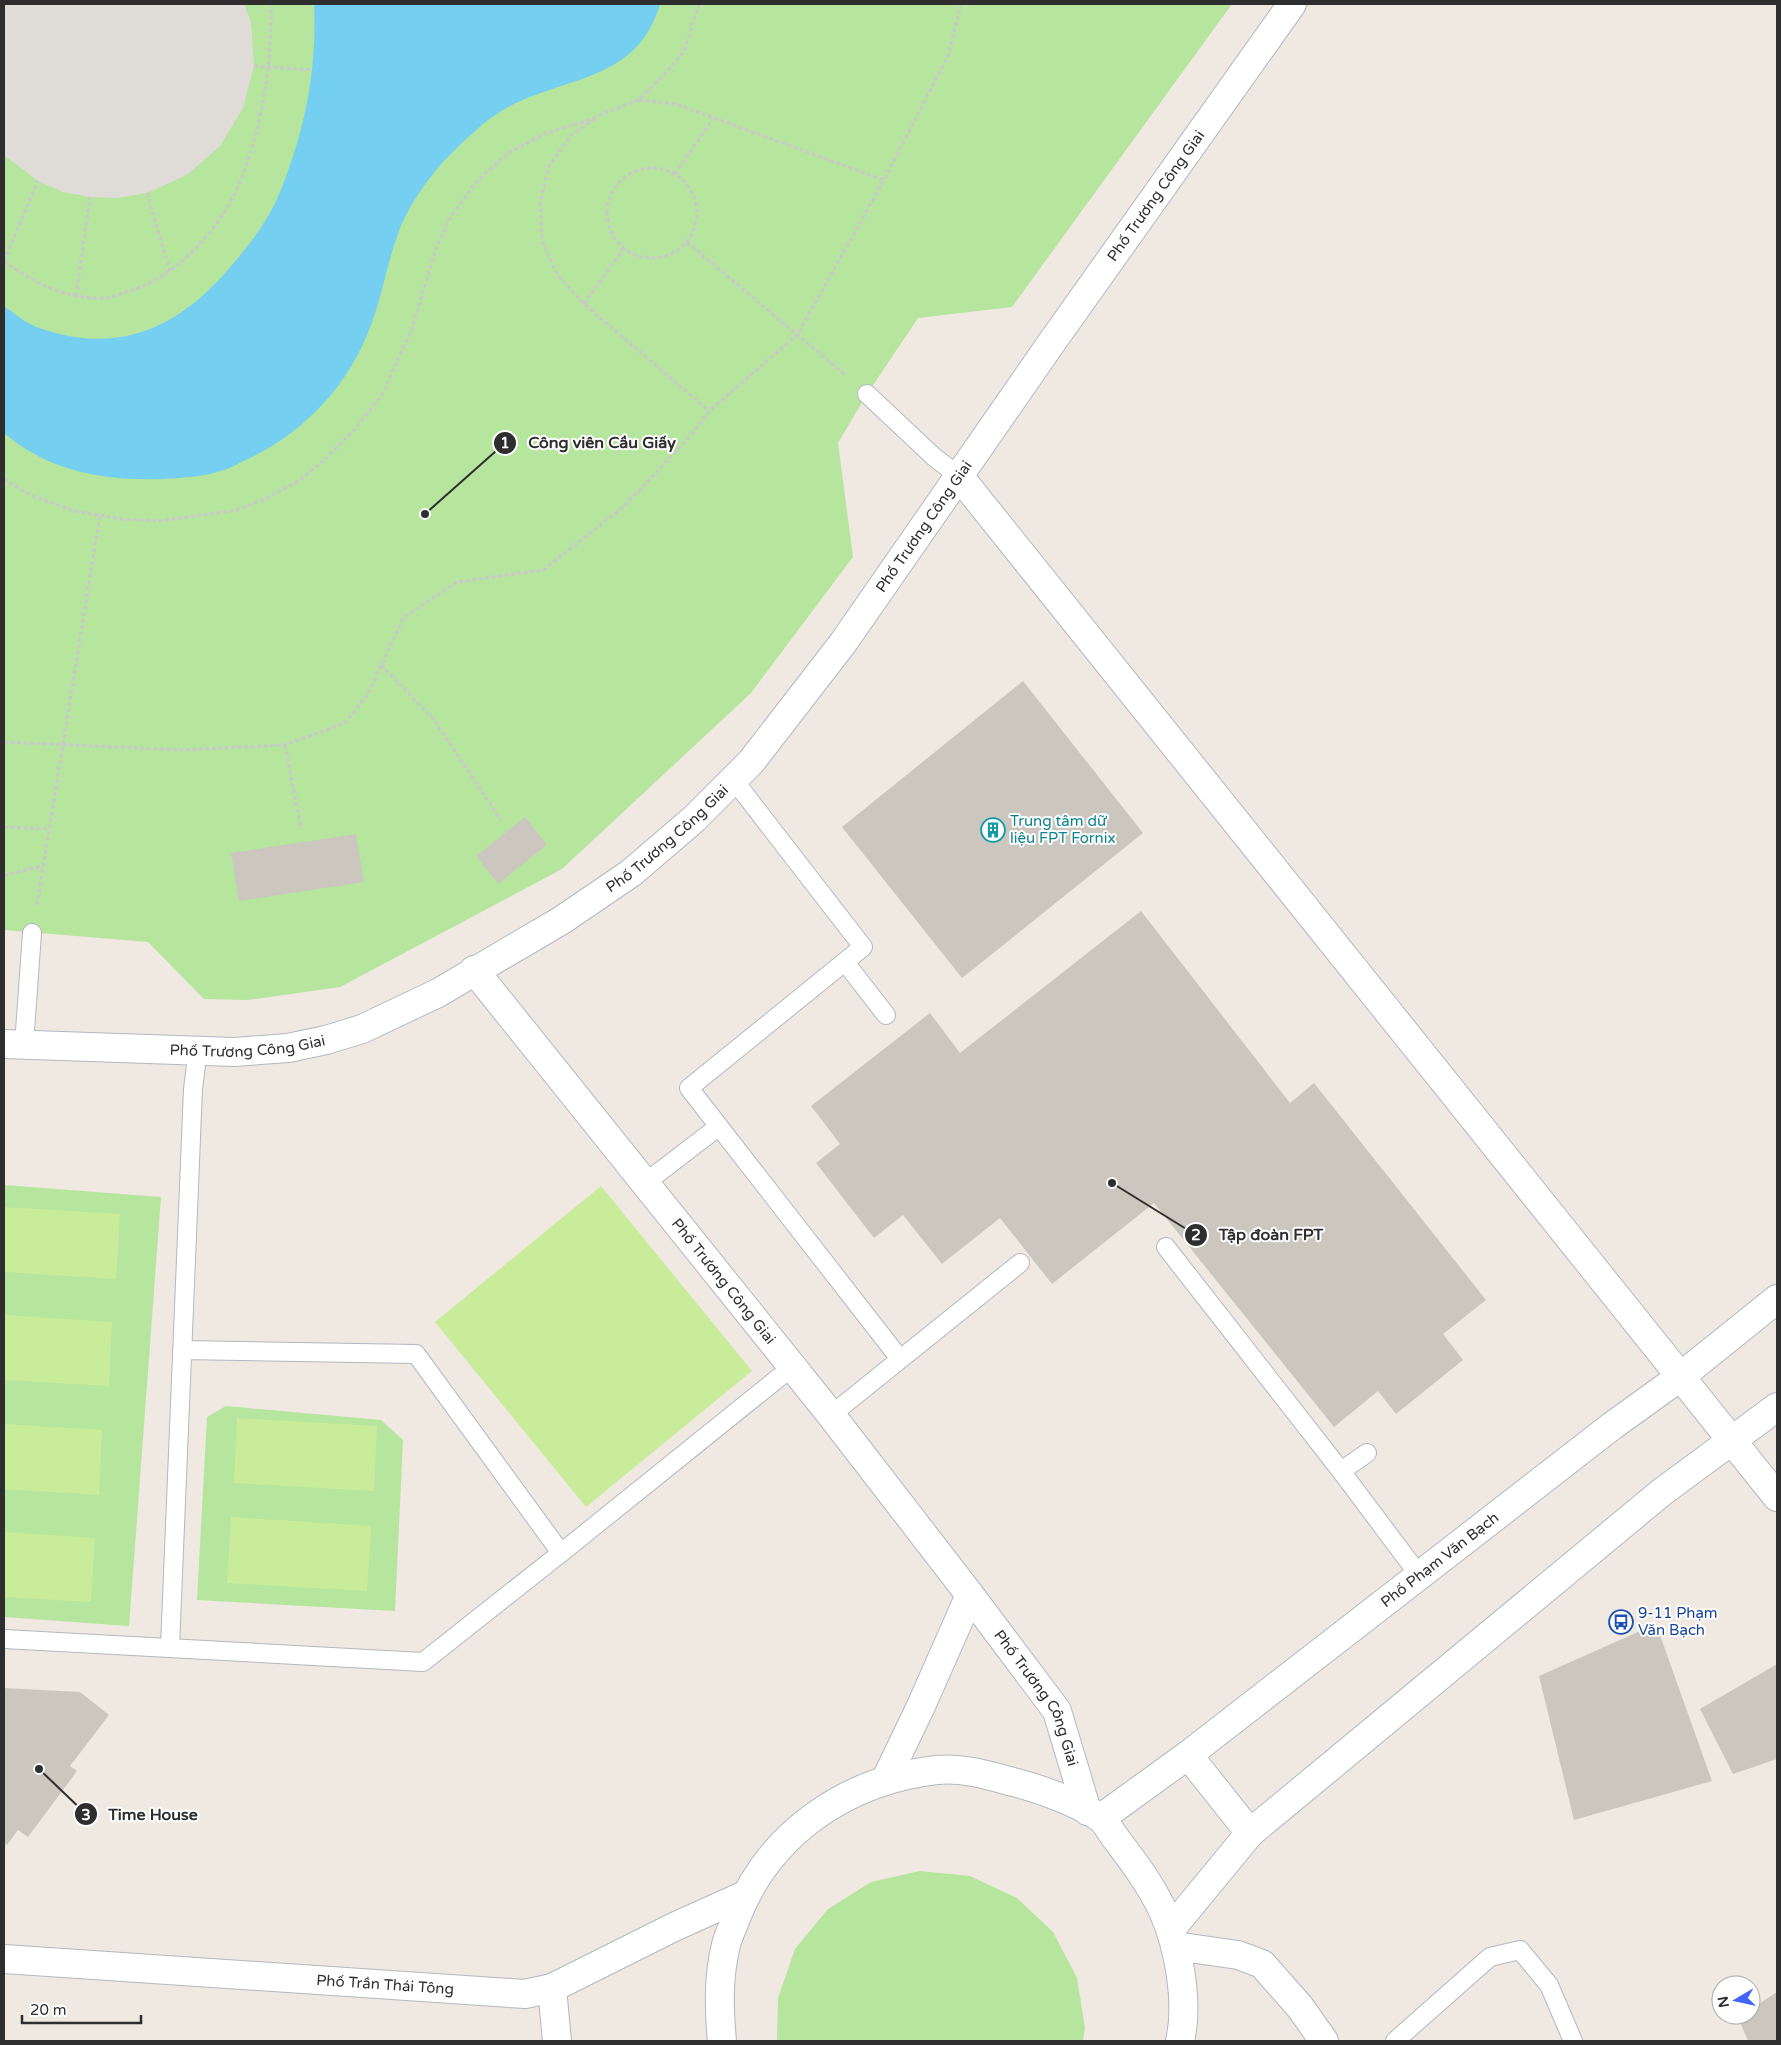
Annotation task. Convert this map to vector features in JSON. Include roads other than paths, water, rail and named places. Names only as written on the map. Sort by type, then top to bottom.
[{"type":"street","name":"Phố Trương Công Giai","points":[[14,1044],[198,1050],[209,1052],[261,1051],[288,1048],[326,1040],[362,1029],[438,993],[474,970],[562,920],[631,873],[694,819],[751,762],[843,643],[958,476],[1292,4]]},
{"type":"street","points":[[958,476],[1777,1497]]},
{"type":"street","name":"Phố Trương Công Giai","points":[[474,970],[831,1415],[1057,1711],[1094,1814]]},
{"type":"street","name":"Phố Phạm Văn Bạch","points":[[1094,1814],[1188,1755],[1612,1426],[1680,1377],[1777,1299]]},
{"type":"street","points":[[1173,1937],[1250,1833],[1655,1498],[1777,1408]]},
{"type":"street","points":[[885,1781],[922,1706],[970,1595]]},
{"type":"street","points":[[1188,1755],[1250,1833]]},
{"type":"street","points":[[722,2041],[718,1998],[726,1944],[745,1895],[771,1856],[804,1823],[842,1798],[885,1781],[939,1770],[984,1774],[1035,1787],[1094,1814],[1153,1890],[1173,1937],[1181,1976],[1182,2031],[1180,2041]]},
{"type":"street","name":"Phố Trần Thái Tông","points":[[4,1959],[525,1994],[552,1988],[674,1926],[745,1895]]},
{"type":"street","points":[[1173,1937],[1238,1955],[1262,1964],[1300,2007],[1324,2041]]},
{"type":"street","points":[[552,1988],[557,2041]]},
{"type":"lane","points":[[867,394],[934,457],[958,476]]},
{"type":"lane","points":[[733,779],[864,946],[688,1088],[900,1359]]},
{"type":"lane","points":[[14,1044],[32,933]]},
{"type":"lane","points":[[845,962],[886,1015]]},
{"type":"lane","points":[[170,1647],[193,1089],[198,1050]]},
{"type":"lane","points":[[645,1183],[718,1127]]},
{"type":"lane","points":[[1166,1247],[1341,1471],[1419,1575]]},
{"type":"lane","points":[[831,1415],[1020,1263]]},
{"type":"lane","points":[[182,1350],[416,1354],[561,1553]]},
{"type":"lane","points":[[4,1639],[423,1662],[792,1367]]},
{"type":"lane","points":[[1341,1471],[1367,1453]]},
{"type":"lane","points":[[1395,2041],[1490,1957],[1520,1950],[1549,1985],[1573,2041]]},
{"type":"water","points":[[314,4],[660,4],[650,29],[636,48],[618,62],[578,81],[532,96],[501,111],[475,131],[437,169],[406,214],[394,245],[371,325],[351,367],[323,404],[288,435],[269,448],[227,469],[201,476],[161,479],[118,478],[77,471],[58,465],[21,446],[4,433],[4,306],[34,326],[68,336],[96,339],[122,337],[146,331],[169,320],[212,287],[239,257],[271,212],[289,169],[308,100],[313,53]]},
{"type":"place","name":"Công viên Cầu Giấy","points":[[425,514]]},
{"type":"place","name":"Trung tâm dữ liệu FPT Fornix","points":[[993,830]]},
{"type":"place","name":"Tập đoàn FPT","points":[[1112,1183]]},
{"type":"place","name":"9-11 Phạm Văn Bạch","points":[[1621,1622]]},
{"type":"place","name":"Time House","points":[[39,1769]]}]
